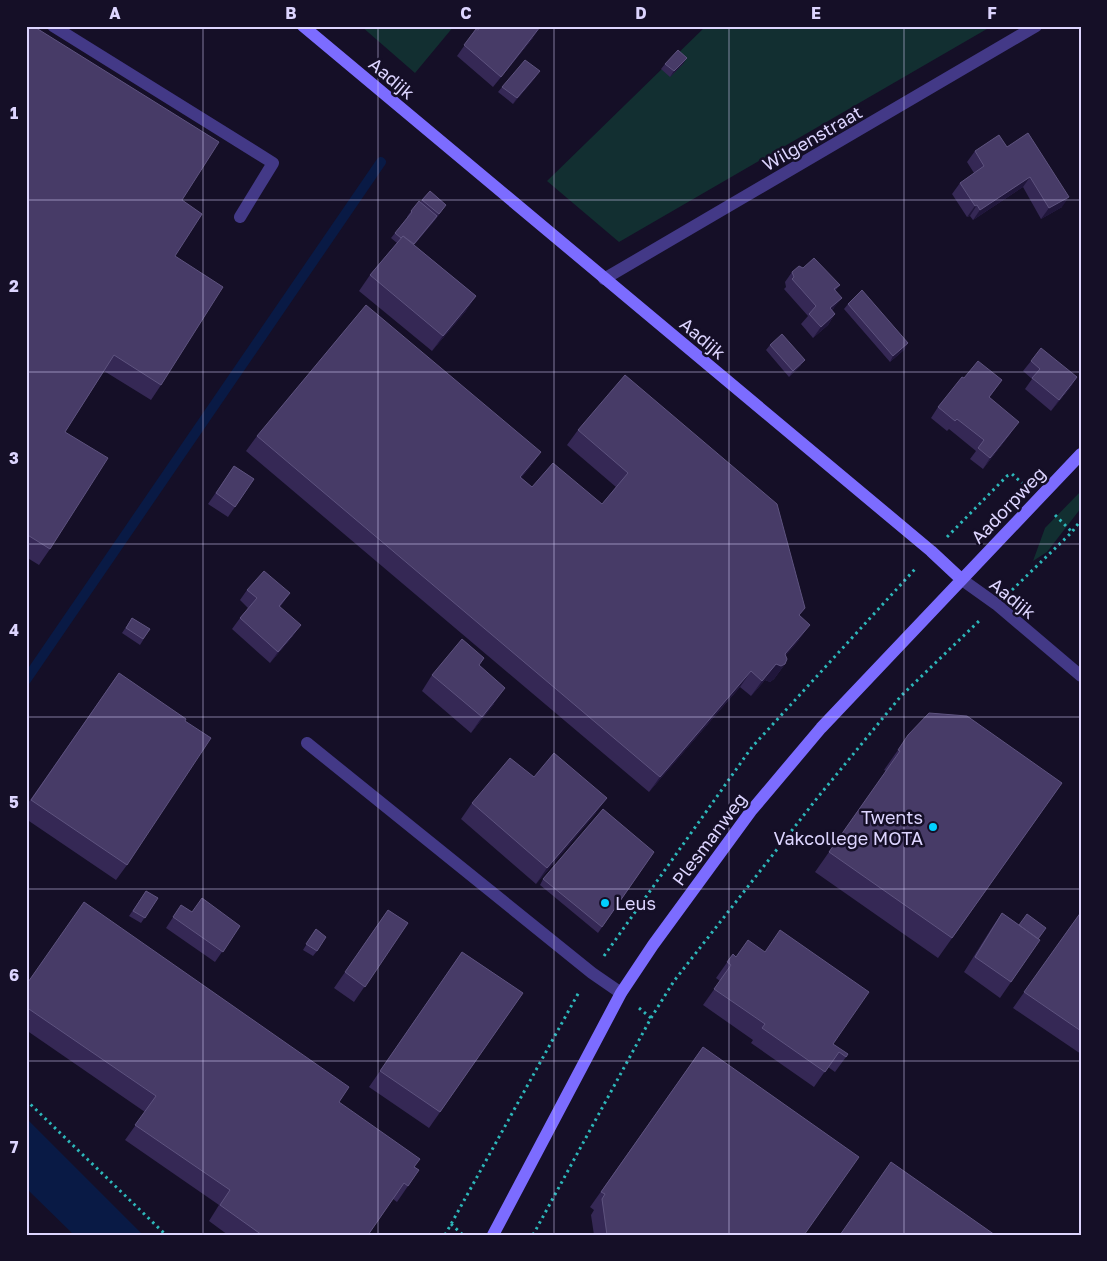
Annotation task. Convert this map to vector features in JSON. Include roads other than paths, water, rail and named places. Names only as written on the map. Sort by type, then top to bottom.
[{"type":"main road","name":"Aadijk","points":[[303,26],[931,551],[961,579]]},
{"type":"main road","name":"Aadorpweg","points":[[961,579],[1081,454]]},
{"type":"main road","name":"Plesmanweg","points":[[493,1235],[621,993],[653,945],[751,812],[821,728],[961,579]]},
{"type":"street","points":[[53,26],[273,163],[240,217]]},
{"type":"street","name":"Wilgenstraat","points":[[604,279],[1036,26]]},
{"type":"street","name":"Aadijk","points":[[961,579],[996,604],[1081,676]]},
{"type":"street","points":[[307,743],[592,973],[621,993]]},
{"type":"water","points":[[26,1118],[143,1235],[74,1235],[26,1188]]},
{"type":"waterway","points":[[26,680],[381,162]]},
{"type":"place","name":"Twents Vakcollege MOTA","points":[[933,827]]},
{"type":"place","name":"Leus","points":[[605,903]]}]
